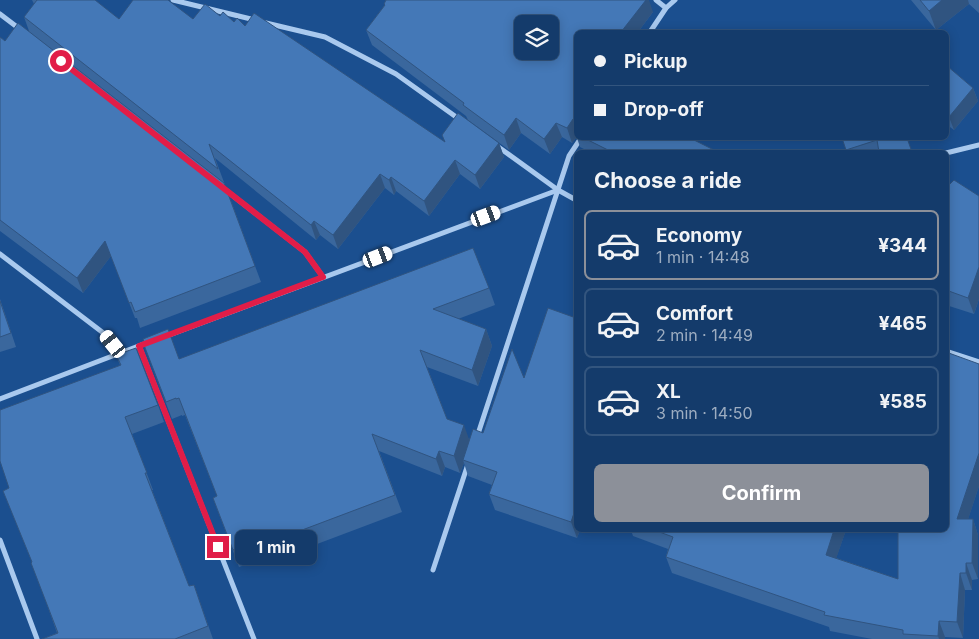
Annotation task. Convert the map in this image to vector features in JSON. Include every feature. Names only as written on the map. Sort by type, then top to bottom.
[{"type":"street","points":[[173,0],[325,37],[396,74],[461,120]]},
{"type":"street","points":[[656,0],[666,8]]},
{"type":"street","points":[[651,30],[666,8],[675,0]]},
{"type":"street","points":[[0,14],[24,32]]},
{"type":"street","points":[[476,440],[569,156],[580,140]]},
{"type":"street","points":[[493,143],[558,190],[574,199]]},
{"type":"street","points":[[949,152],[979,145]]},
{"type":"street","points":[[219,184],[305,252],[323,277]]},
{"type":"street","points":[[0,399],[558,190]]},
{"type":"street","points":[[0,254],[106,335],[120,353]]},
{"type":"street","points":[[139,346],[254,639]]},
{"type":"street","points":[[949,352],[979,362]]},
{"type":"street","points":[[433,570],[470,459]]},
{"type":"street","points":[[0,540],[38,639]]},
{"type":"building","points":[[37,0],[95,0],[119,19],[133,0],[168,0],[193,19],[205,4],[220,16],[223,12],[234,22],[237,18],[245,26],[254,13],[445,142],[442,135],[458,113],[499,143],[475,175],[455,160],[424,201],[391,177],[389,180],[380,174],[333,235],[314,221],[311,225],[209,144],[218,169],[24,17]]},
{"type":"building","points":[[386,0],[646,0],[623,30],[574,30],[574,119],[567,128],[556,123],[544,139],[516,118],[504,135],[366,30],[385,5]]},
{"type":"building","points":[[920,0],[942,0],[929,11]]},
{"type":"building","points":[[18,23],[224,183],[255,266],[135,312],[131,302],[129,303],[105,241],[77,278],[0,220],[0,37],[5,41]]},
{"type":"building","points":[[949,68],[973,88],[949,117]]},
{"type":"building","points":[[588,140],[694,140],[714,150],[608,150]]},
{"type":"building","points":[[843,140],[877,140],[846,150]]},
{"type":"building","points":[[877,140],[908,140],[911,150],[879,150]]},
{"type":"building","points":[[954,180],[979,196],[979,267],[968,298],[949,291],[949,185]]},
{"type":"building","points":[[473,248],[489,288],[433,309],[486,329],[472,370],[420,350],[447,419],[464,425],[454,456],[439,451],[436,459],[372,434],[395,495],[273,541],[272,536],[233,550],[213,498],[217,496],[179,398],[166,402],[143,339],[168,329],[179,359]]},
{"type":"building","points":[[0,301],[11,333],[0,337]]},
{"type":"building","points":[[548,308],[574,317],[574,513],[571,522],[489,494],[497,472],[463,460],[473,429],[483,433],[512,349],[524,378]]},
{"type":"building","points":[[136,348],[158,405],[125,417],[189,586],[194,585],[208,626],[175,639],[42,639],[58,633],[3,491],[9,488],[0,461],[0,410],[121,365],[116,355]]},
{"type":"building","points":[[949,353],[979,364],[979,453],[957,519],[973,519],[972,563],[966,563],[966,573],[960,573],[957,622],[939,621],[938,636],[903,634],[903,630],[824,615],[825,612],[666,557],[673,537],[659,532],[833,532],[826,555],[898,579],[898,532],[949,532]]},
{"type":"route","points":[[61,61],[305,252],[323,277],[139,346],[218,547]]}]
